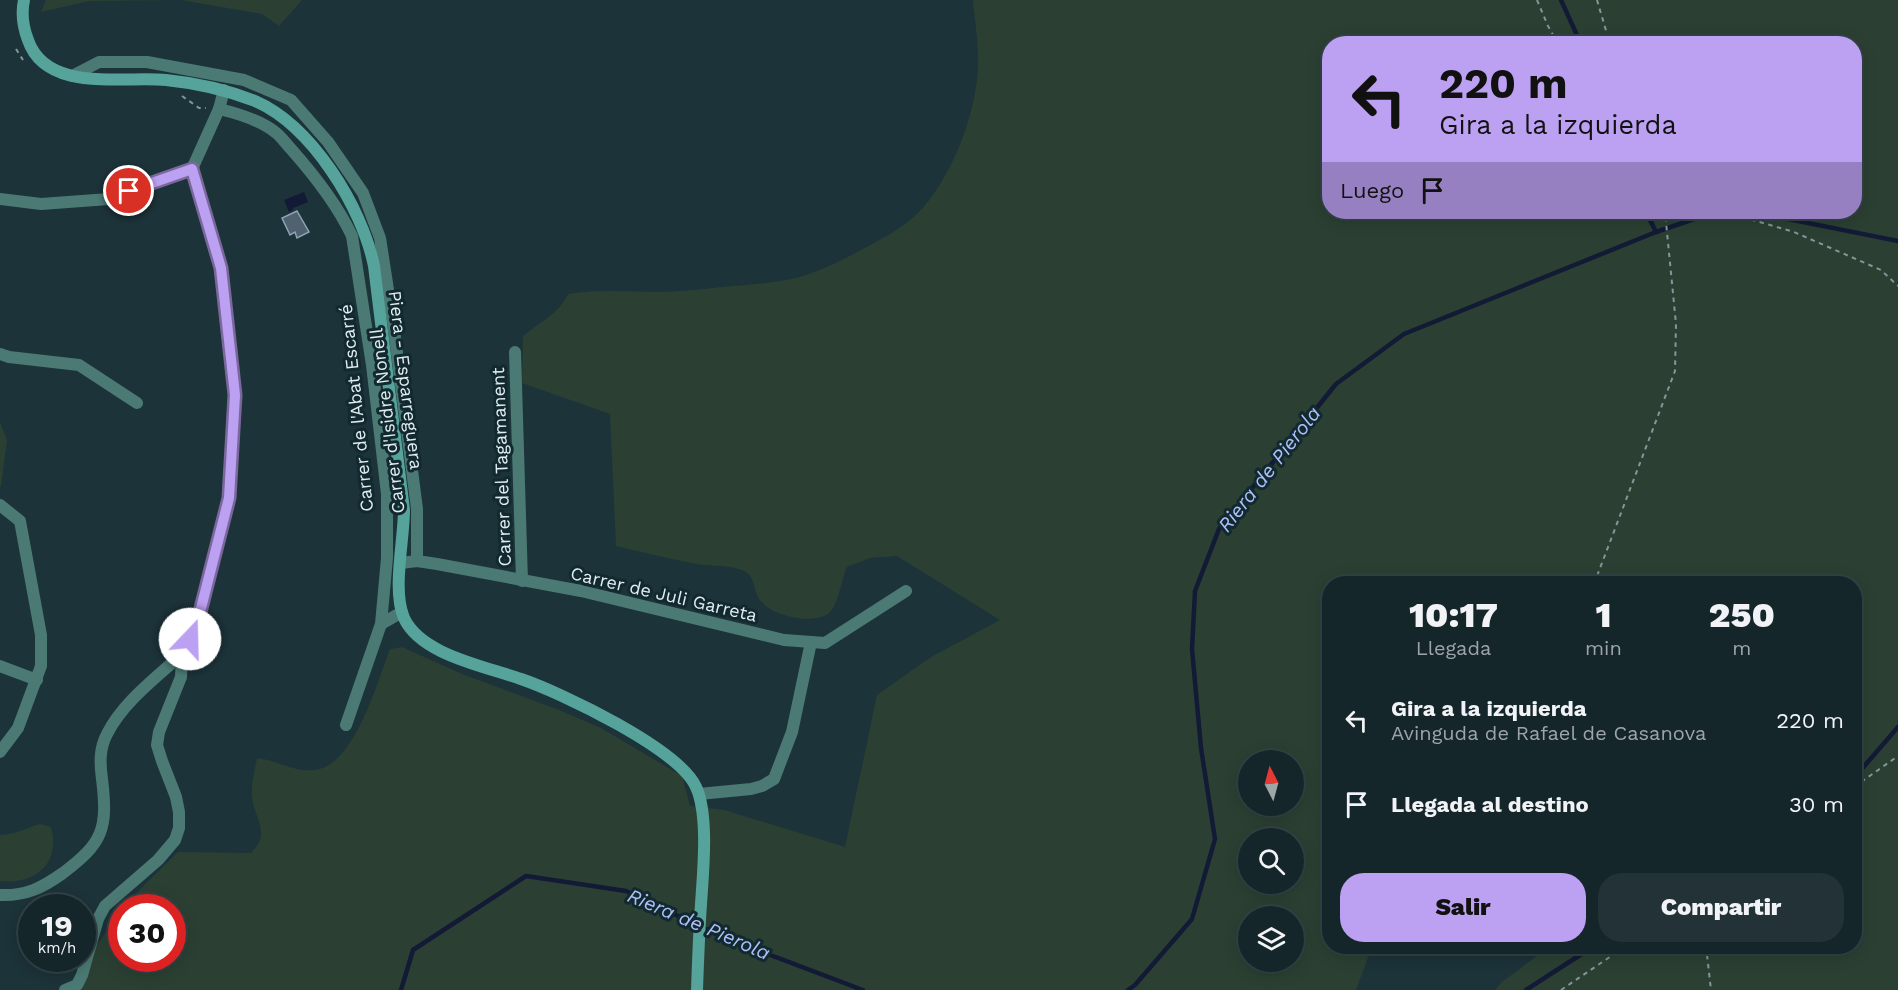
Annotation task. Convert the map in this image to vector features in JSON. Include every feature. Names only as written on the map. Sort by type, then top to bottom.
[{"type":"main road","name":"Piera - Esparreguera","points":[[24,0],[23,27],[30,48],[36,57],[50,68],[72,76],[87,78],[166,80],[224,90],[257,102],[273,112],[303,136],[326,165],[351,203],[365,233],[374,266],[404,510],[399,583],[402,612],[414,633],[432,647],[525,680],[577,703],[661,750],[691,778],[699,794],[702,818],[703,870],[697,990]]},
{"type":"street","name":"Carrer d'Isidre Nonell","points":[[72,76],[99,62],[147,62],[244,80],[291,100],[328,142],[363,193],[380,238],[416,498],[417,561]]},
{"type":"street","points":[[0,895],[17,896],[46,886],[84,856],[96,843],[104,822],[104,793],[100,762],[102,746],[107,734],[144,688],[182,654],[197,624],[229,498],[235,395],[221,268],[192,169],[219,109],[224,90]]},
{"type":"street","name":"Carrer de l'Abat Escarré","points":[[219,109],[237,114],[275,132],[310,170],[344,218],[352,236],[372,365],[387,494],[387,558],[381,624],[346,725]]},
{"type":"street","points":[[0,199],[40,204],[109,199],[192,169]]},
{"type":"street","name":"Carrer del Tagamanent","points":[[515,352],[522,581]]},
{"type":"street","points":[[0,354],[79,365],[137,403]]},
{"type":"street","points":[[0,505],[20,521],[41,635],[41,666],[37,680],[18,728],[0,752]]},
{"type":"street","name":"Carrer de Juli Garreta","points":[[401,563],[417,561],[581,591],[784,640],[825,643],[906,591]]},
{"type":"street","points":[[381,624],[402,612]]},
{"type":"street","points":[[699,794],[751,789],[774,779],[792,732],[811,642]]},
{"type":"street","points":[[65,990],[76,985],[82,975],[98,919],[105,906],[158,860],[175,840],[179,828],[179,812],[158,745],[159,732],[181,677],[182,654]]},
{"type":"street","points":[[0,666],[37,680]]},
{"type":"path","points":[[1537,0],[1554,36]]},
{"type":"path","points":[[1598,0],[1608,36]]},
{"type":"path","points":[[1597,576],[1675,371],[1676,324],[1666,219]]},
{"type":"path","points":[[1749,219],[1794,232],[1881,270],[1898,286]]},
{"type":"path","points":[[1862,781],[1898,756]]},
{"type":"path","points":[[1561,990],[1614,954]]},
{"type":"path","points":[[1707,954],[1711,990]]},
{"type":"green space","points":[[46,0],[181,0],[89,1],[41,12]]},
{"type":"green space","points":[[181,0],[302,0],[279,26],[262,14]]},
{"type":"green space","points":[[973,0],[1898,0],[1898,990],[1495,990],[1502,982],[1540,954],[1862,954],[1862,576],[1322,576],[1322,954],[1369,954],[1356,990],[81,990],[86,972],[96,972],[96,947],[108,928],[108,972],[186,972],[186,894],[135,894],[178,852],[251,853],[257,846],[261,832],[253,804],[252,791],[257,758],[308,770],[329,765],[342,754],[363,720],[390,649],[402,647],[462,674],[601,728],[682,776],[690,806],[724,810],[845,847],[877,695],[931,657],[1000,620],[897,556],[870,558],[847,567],[832,609],[822,617],[812,619],[790,617],[770,609],[758,597],[748,574],[739,569],[697,564],[616,546],[610,414],[522,383],[523,336],[560,307],[568,294],[602,291],[675,292],[791,279],[842,260],[884,238],[918,213],[941,183],[951,165],[967,125],[978,68]]},
{"type":"green space","points":[[0,422],[7,440],[1,487],[0,486]]},
{"type":"green space","points":[[40,824],[51,827],[52,852],[48,861],[34,875],[13,881],[0,881],[0,835],[16,833]]},
{"type":"water","points":[[304,192],[308,202],[289,212],[284,200]]},
{"type":"building","points":[[297,211],[309,232],[297,238],[295,232],[290,235],[282,218]]},
{"type":"waterway","points":[[1561,0],[1577,36]]},
{"type":"waterway","points":[[1650,219],[1656,232]]},
{"type":"waterway","name":"Riera de Pierola","points":[[1128,990],[1135,985],[1192,919],[1215,839],[1201,748],[1192,649],[1195,591],[1219,529],[1336,384],[1404,334],[1656,232],[1694,219]]},
{"type":"waterway","points":[[1788,219],[1898,241]]},
{"type":"waterway","points":[[1862,769],[1898,727]]},
{"type":"waterway","name":"Riera de Pierola","points":[[401,990],[413,950],[526,876],[626,891],[720,936],[863,990]]},
{"type":"waterway","points":[[1526,990],[1582,954]]},
{"type":"route","points":[[129,191],[192,169],[221,268],[235,395],[229,498],[197,624],[190,639]]}]
